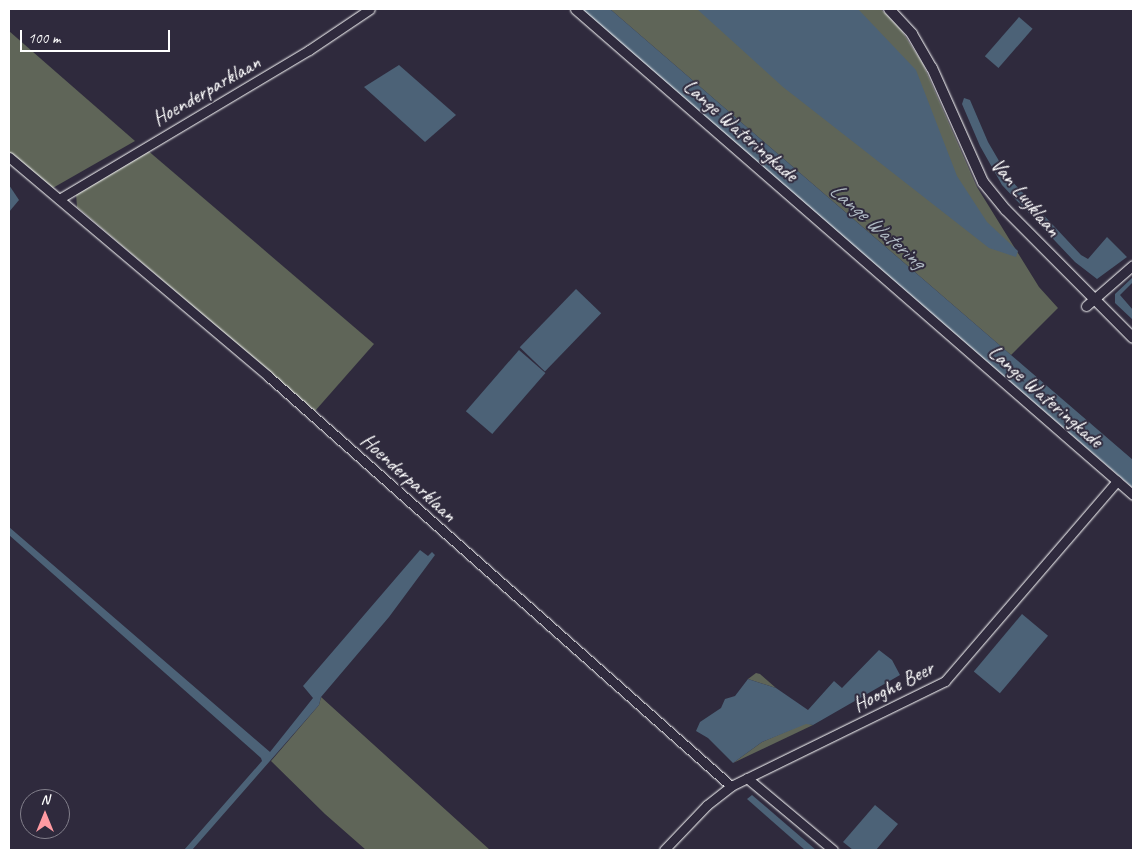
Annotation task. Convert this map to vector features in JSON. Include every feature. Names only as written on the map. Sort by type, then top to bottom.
[{"type":"street","name":"Hoenderparklaan","points":[[59,199],[309,50],[370,9]]},
{"type":"street","name":"Lange Wateringkade","points":[[575,9],[1133,494]]},
{"type":"street","name":"Van Luyklaan","points":[[889,9],[912,34],[932,68],[983,182],[1090,302],[1133,338]]},
{"type":"street","name":"Hoenderparklaan","points":[[9,157],[268,376],[731,786]]},
{"type":"street","points":[[1090,302],[1133,265]]},
{"type":"street","name":"Hooghe Beer","points":[[664,850],[707,806],[731,786],[945,681],[1117,481]]},
{"type":"street","points":[[748,778],[833,850]]},
{"type":"green space","points":[[610,9],[881,9],[902,31],[923,64],[977,187],[1039,287],[1058,308],[1011,355]]},
{"type":"green space","points":[[9,31],[135,141],[51,189],[9,153]]},
{"type":"green space","points":[[146,149],[374,344],[315,411],[77,207],[76,193]]},
{"type":"green space","points":[[756,673],[760,674],[776,688],[748,679]]},
{"type":"green space","points":[[321,697],[490,850],[366,850],[325,814],[271,761],[319,705]]},
{"type":"green space","points":[[806,723],[813,725],[733,763],[762,742]]},
{"type":"water","points":[[580,9],[610,9],[1133,460],[1133,488]]},
{"type":"water","points":[[697,9],[858,9],[916,70],[957,176],[987,222],[1018,251],[1016,257],[989,248],[783,87]]},
{"type":"water","points":[[1019,17],[1033,29],[998,68],[985,56]]},
{"type":"water","points":[[399,65],[456,115],[425,142],[364,87]]},
{"type":"water","points":[[964,98],[970,100],[988,142],[1009,178],[1081,255],[1088,259],[1107,237],[1127,257],[1097,279],[1075,262],[1002,185],[980,146],[962,104]]},
{"type":"water","points":[[9,185],[19,200],[9,212]]},
{"type":"water","points":[[1133,277],[1133,282],[1120,295],[1133,310],[1133,320],[1115,303],[1115,294]]},
{"type":"water","points":[[576,289],[601,313],[545,372],[520,347]]},
{"type":"water","points":[[519,350],[545,373],[492,434],[466,411]]},
{"type":"water","points":[[9,527],[270,752],[313,698],[303,686],[420,550],[428,556],[432,552],[435,555],[389,617],[321,697],[319,705],[192,850],[184,850],[262,761],[261,758],[9,535]]},
{"type":"water","points":[[1022,614],[1048,636],[1000,693],[974,671]]},
{"type":"water","points":[[879,650],[892,660],[900,675],[813,725],[806,724],[762,742],[733,763],[708,738],[696,731],[700,722],[721,708],[725,699],[735,696],[748,679],[776,688],[808,710],[834,681],[842,688]]},
{"type":"water","points":[[752,795],[816,850],[805,850],[747,799]]},
{"type":"water","points":[[875,805],[898,824],[876,850],[853,850],[843,842]]},
{"type":"water label","name":"Lange Watering","points":[[877,226]]}]
